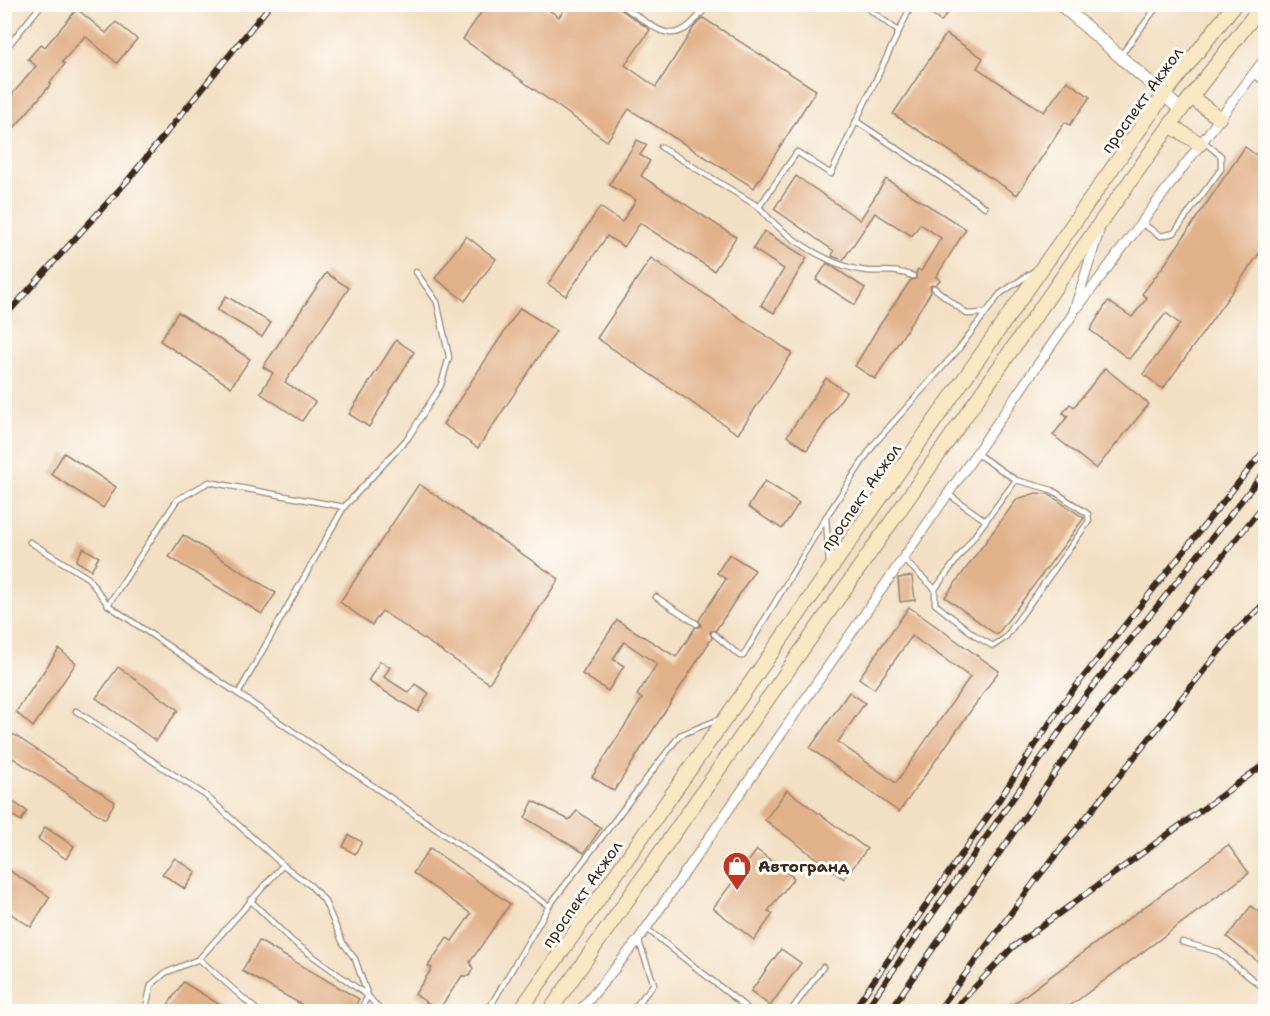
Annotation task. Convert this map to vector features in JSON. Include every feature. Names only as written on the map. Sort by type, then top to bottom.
[{"type":"main road","name":"проспект Акжол","points":[[519,1011],[1163,96],[1235,4]]},
{"type":"main road","points":[[549,1011],[1180,110],[1263,4]]},
{"type":"main road","points":[[1191,97],[1219,118]]},
{"type":"main road","points":[[1170,125],[1201,142]]},
{"type":"main road","points":[[761,668],[782,681]]},
{"type":"street","points":[[1060,4],[1180,110]]},
{"type":"street","points":[[579,1011],[639,940],[1073,314],[1266,57]]},
{"type":"street","points":[[1073,314],[1103,219]]},
{"type":"lane","points":[[4,51],[42,4]]},
{"type":"lane","points":[[620,4],[664,33],[677,34],[693,26],[708,4]]},
{"type":"lane","points":[[862,4],[898,31]]},
{"type":"lane","points":[[759,207],[797,152],[831,174],[912,4]]},
{"type":"lane","points":[[1119,57],[1159,4]]},
{"type":"lane","points":[[1253,74],[1266,84]]},
{"type":"lane","points":[[856,121],[985,207]]},
{"type":"lane","points":[[1141,223],[1161,236],[1174,233],[1222,164],[1221,156],[1201,142]]},
{"type":"lane","points":[[661,147],[759,207],[772,224],[841,266],[868,271],[897,270],[913,276]]},
{"type":"lane","points":[[714,634],[740,656],[743,656],[826,517],[874,444],[957,351],[1000,294],[1044,265]]},
{"type":"lane","points":[[238,694],[344,507],[408,438],[441,385],[449,357],[437,302],[416,272]]},
{"type":"lane","points":[[934,288],[967,314],[984,313]]},
{"type":"lane","points":[[976,454],[1016,480],[1052,490],[1088,514],[1089,521],[1005,638],[993,646],[977,637],[935,604],[935,589],[1016,480]]},
{"type":"lane","points":[[108,605],[177,500],[209,482],[344,507]]},
{"type":"lane","points":[[948,494],[986,521]]},
{"type":"lane","points":[[826,517],[830,572]]},
{"type":"lane","points":[[30,543],[88,578],[108,605],[549,906]]},
{"type":"lane","points":[[903,559],[935,589]]},
{"type":"lane","points":[[656,597],[697,624]]},
{"type":"lane","points":[[76,711],[205,795],[324,900],[344,943],[355,959],[368,996]]},
{"type":"lane","points":[[487,1011],[549,906],[680,735],[728,716]]},
{"type":"lane","points":[[145,1011],[151,985],[165,973],[199,959],[283,865]]},
{"type":"lane","points":[[250,900],[292,941],[368,996],[382,1011]]},
{"type":"lane","points":[[646,929],[752,1011]]},
{"type":"lane","points":[[631,1011],[654,984],[639,940]]},
{"type":"lane","points":[[1182,942],[1218,952],[1266,990]]},
{"type":"lane","points":[[199,959],[259,1011]]},
{"type":"lane","points":[[790,1011],[823,968]]},
{"type":"lane","points":[[359,1011],[368,996]]},
{"type":"building","points":[[487,4],[540,4],[559,17],[568,4],[613,4],[650,30],[625,65],[656,87],[694,27],[703,18],[816,90],[754,188],[629,109],[607,141],[463,39]]},
{"type":"building","points":[[918,4],[954,4],[941,22]]},
{"type":"building","points":[[77,9],[106,33],[116,22],[137,39],[117,63],[85,36],[62,62],[65,64],[51,84],[4,140],[4,104],[36,66],[28,59],[41,44],[45,47]]},
{"type":"building","points":[[946,34],[983,58],[977,68],[1044,112],[1067,81],[1090,97],[1070,125],[1065,122],[1017,195],[893,114]]},
{"type":"building","points":[[637,140],[647,145],[640,155],[650,161],[641,176],[736,237],[714,271],[640,223],[624,247],[607,236],[566,296],[548,284],[600,207],[622,222],[636,200],[609,185]]},
{"type":"building","points":[[1245,147],[1266,162],[1266,244],[1163,389],[1143,374],[1180,324],[1166,313],[1129,359],[1090,330],[1108,301],[1132,317],[1147,298],[1142,294]]},
{"type":"building","points":[[796,176],[860,220],[886,179],[966,229],[936,277],[940,280],[930,286],[931,292],[875,379],[855,366],[879,326],[911,280],[916,279],[918,269],[921,271],[941,238],[920,224],[912,236],[875,213],[843,260],[832,256],[834,251],[774,209]]},
{"type":"building","points":[[764,231],[807,258],[774,313],[761,305],[784,269],[753,249]]},
{"type":"building","points":[[466,236],[496,259],[465,301],[435,278]]},
{"type":"building","points":[[651,258],[792,353],[738,434],[597,338]]},
{"type":"building","points":[[827,263],[865,288],[855,305],[816,280]]},
{"type":"building","points":[[326,273],[349,288],[285,382],[315,402],[302,421],[260,393],[273,373],[263,367]]},
{"type":"building","points":[[226,296],[271,323],[262,337],[217,310]]},
{"type":"building","points":[[520,308],[556,331],[478,448],[443,424]]},
{"type":"building","points":[[178,312],[250,359],[231,387],[160,341]]},
{"type":"building","points":[[396,340],[414,352],[369,427],[349,414]]},
{"type":"building","points":[[1105,368],[1149,404],[1096,469],[1053,435],[1068,416],[1063,413],[1070,404],[1074,407]]},
{"type":"building","points":[[826,378],[846,392],[807,450],[787,436]]},
{"type":"building","points":[[64,453],[116,487],[103,508],[51,474]]},
{"type":"building","points":[[765,481],[799,503],[782,529],[748,507]]},
{"type":"building","points":[[419,484],[559,579],[489,683],[382,611],[372,625],[340,602]]},
{"type":"building","points":[[1036,493],[1048,494],[1084,518],[997,635],[945,597],[1017,499]]},
{"type":"building","points":[[183,535],[276,593],[262,614],[169,557]]},
{"type":"building","points":[[83,548],[99,557],[91,570],[76,561]]},
{"type":"building","points":[[729,554],[755,570],[716,630],[710,632],[712,638],[614,791],[592,777],[642,699],[637,695],[657,664],[624,642],[613,659],[624,666],[608,691],[582,674],[617,620],[676,657],[695,628],[701,626],[699,620],[726,579],[717,573]]},
{"type":"building","points":[[912,576],[915,600],[900,602],[898,578]]},
{"type":"building","points":[[909,607],[999,671],[899,812],[810,748],[849,692],[865,703],[838,742],[896,783],[970,677],[912,636],[874,689],[859,678]]},
{"type":"building","points":[[59,649],[76,663],[33,727],[16,712]]},
{"type":"building","points":[[380,661],[390,667],[384,677],[409,693],[415,684],[429,693],[418,712],[368,681]]},
{"type":"building","points":[[118,667],[178,710],[156,741],[96,698]]},
{"type":"building","points":[[4,728],[115,802],[105,819],[4,752]]},
{"type":"building","points":[[787,790],[867,849],[844,879],[765,820]]},
{"type":"building","points":[[4,796],[27,811],[21,821],[4,810]]},
{"type":"building","points":[[533,801],[569,820],[577,811],[601,828],[584,853],[525,818]]},
{"type":"building","points":[[45,827],[74,846],[66,859],[38,839]]},
{"type":"building","points":[[349,835],[362,842],[355,854],[343,847]]},
{"type":"building","points":[[1228,845],[1249,873],[1063,1011],[1004,1011]]},
{"type":"building","points":[[430,848],[510,904],[470,962],[473,969],[469,976],[462,976],[438,1011],[415,994],[432,968],[428,966],[447,938],[452,941],[471,914],[413,873]]},
{"type":"building","points":[[757,850],[794,878],[768,911],[773,914],[754,940],[713,908]]},
{"type":"building","points":[[175,858],[196,872],[185,889],[162,874]]},
{"type":"building","points":[[4,867],[50,897],[31,927],[4,909]]},
{"type":"building","points":[[1251,906],[1266,918],[1266,968],[1227,937]]},
{"type":"building","points":[[259,941],[359,999],[352,1011],[313,1011],[242,971]]},
{"type":"building","points":[[781,949],[801,963],[770,1006],[751,991]]},
{"type":"building","points":[[183,982],[230,1011],[164,1011]]},
{"type":"railway","points":[[4,317],[128,180],[271,4]]},
{"type":"railway","points":[[852,1012],[993,809],[1065,700],[1266,448]]},
{"type":"railway","points":[[864,1012],[1079,704],[1266,470]]},
{"type":"railway","points":[[889,1012],[1094,717],[1266,502]]},
{"type":"railway","points":[[937,1012],[1035,881],[1234,633],[1266,602]]},
{"type":"railway","points":[[951,1012],[1013,947],[1266,763]]},
{"type":"place","name":"Автогранд","points":[[737,892]]}]
